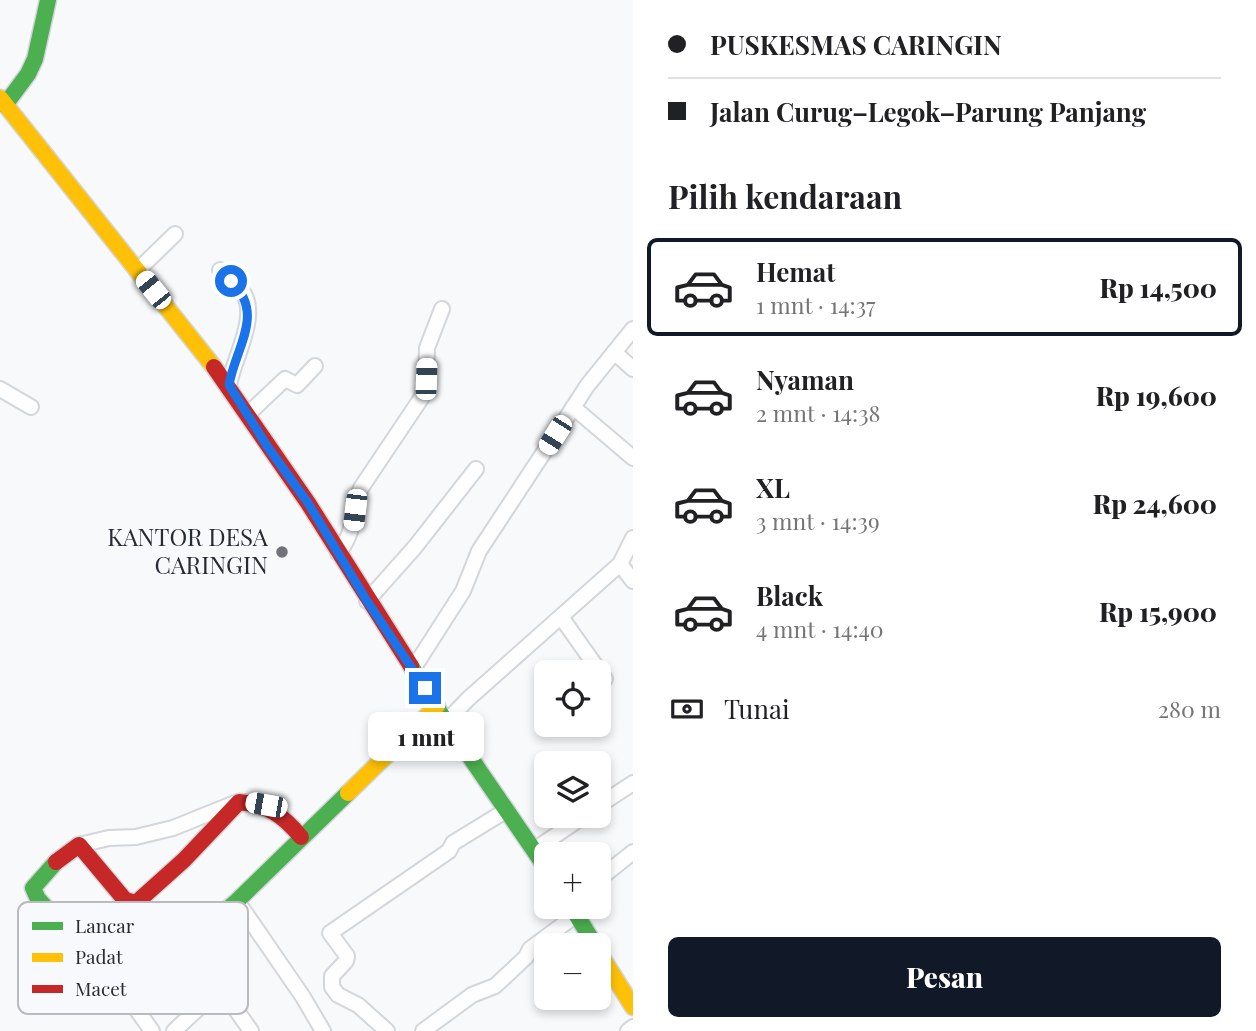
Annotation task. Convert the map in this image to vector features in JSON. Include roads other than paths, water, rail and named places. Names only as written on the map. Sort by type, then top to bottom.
[{"type":"street","points":[[48,0],[35,58],[28,74],[2,106],[229,385],[308,503],[367,601],[446,722],[534,850]]},
{"type":"street","points":[[138,271],[175,234]]},
{"type":"street","points":[[220,270],[242,292],[247,307],[242,345],[229,385]]},
{"type":"street","points":[[338,553],[353,528],[356,500],[361,488],[422,397],[428,348],[442,309]]},
{"type":"street","points":[[412,669],[463,591],[479,551],[573,407],[633,330]]},
{"type":"street","points":[[614,352],[633,369]]},
{"type":"street","points":[[247,415],[285,379],[297,386],[315,366]]},
{"type":"street","points":[[0,388],[31,407]]},
{"type":"street","points":[[573,407],[633,458]]},
{"type":"street","points":[[367,601],[415,547],[476,469]]},
{"type":"street","points":[[446,722],[468,699],[620,564],[633,538]]},
{"type":"street","points":[[620,564],[633,581]]},
{"type":"street","points":[[561,617],[592,660]]},
{"type":"street","points":[[237,901],[437,706]]},
{"type":"street","points":[[611,797],[633,783]]},
{"type":"street","points":[[42,902],[33,888],[68,851],[79,845],[109,838],[136,837],[173,828],[239,802],[266,805],[277,810],[301,837]]},
{"type":"street","points":[[136,902],[184,860],[239,802]]},
{"type":"street","points":[[387,1031],[358,1005],[338,995],[332,987],[332,976],[347,957],[330,933],[449,851],[453,844],[507,810]]},
{"type":"street","points":[[546,842],[566,828]]},
{"type":"street","points":[[79,845],[130,902]]},
{"type":"street","points":[[611,870],[633,852]]},
{"type":"street","points":[[248,917],[323,1031]]},
{"type":"street","points":[[424,1031],[472,995],[495,986],[526,957],[530,949],[565,919]]},
{"type":"street","points":[[611,972],[633,1007]]},
{"type":"street","points":[[140,1014],[152,1031]]},
{"type":"street","points":[[174,1031],[192,1014]]},
{"type":"street","points":[[239,1014],[251,1031]]},
{"type":"street","points":[[628,1031],[633,1027]]},
{"type":"place","name":"KANTOR DESA CARINGIN","points":[[282,552]]}]
